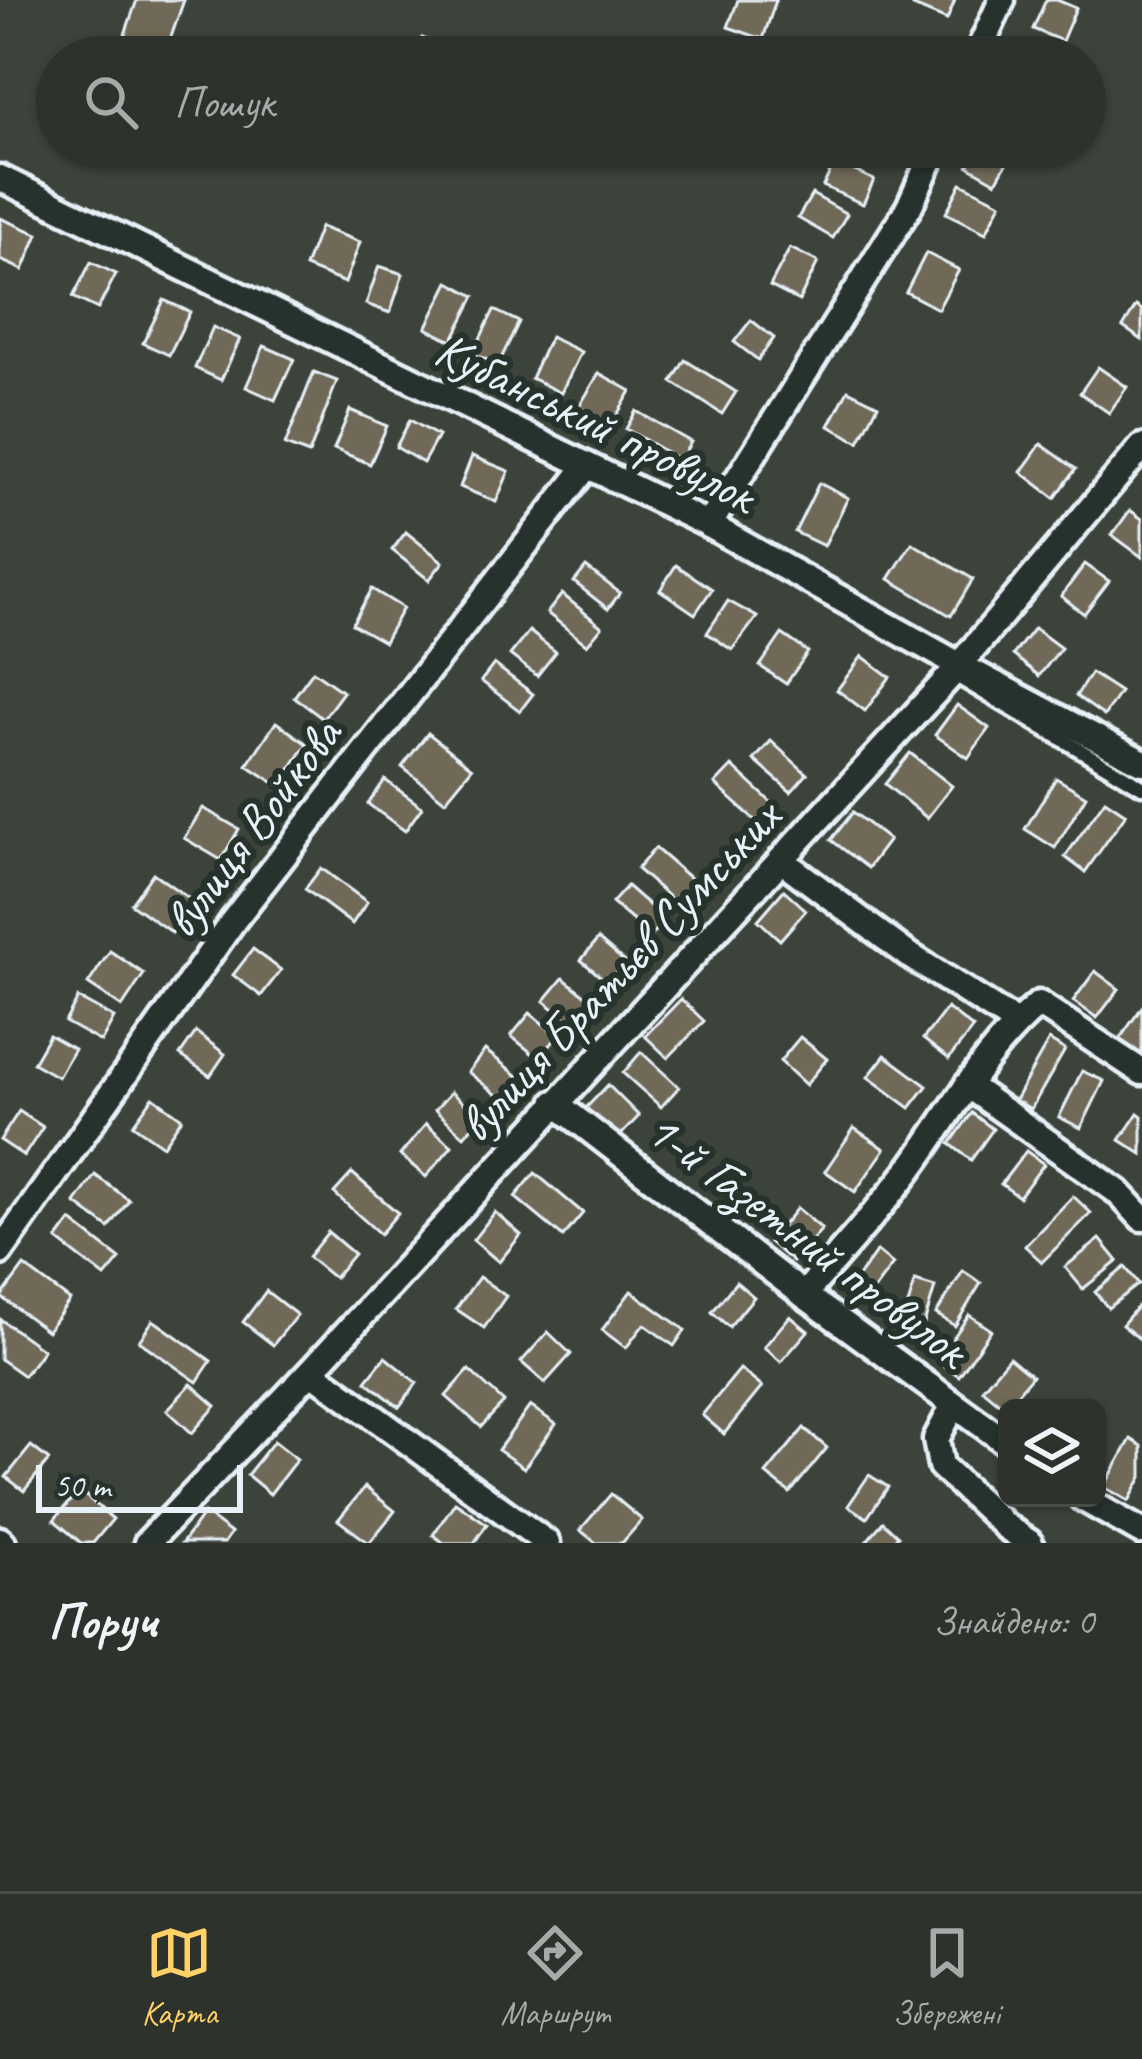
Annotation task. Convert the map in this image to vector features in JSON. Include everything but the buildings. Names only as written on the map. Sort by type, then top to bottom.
[{"type":"street","points":[[986,36],[1002,0]]},
{"type":"street","points":[[710,525],[909,207],[927,168]]},
{"type":"street","name":"Кубанський провулок","points":[[0,178],[710,525],[956,669],[1142,762]]},
{"type":"street","name":"вулиця Братьєв Сумських","points":[[147,1543],[956,669],[1142,447]]},
{"type":"street","name":"вулиця Войкова","points":[[0,1252],[233,921],[587,466]]},
{"type":"street","points":[[781,860],[907,954],[1016,1023]]},
{"type":"street","points":[[804,1295],[907,1173],[1016,1023],[1039,1004],[1142,1072]]},
{"type":"street","points":[[967,1085],[1118,1192],[1142,1218]]},
{"type":"street","name":"1-й Газетний провулок","points":[[555,1103],[804,1295],[998,1437]]},
{"type":"street","points":[[311,1371],[547,1543]]},
{"type":"street","points":[[954,1405],[936,1439],[940,1466],[1030,1543]]},
{"type":"street","points":[[1098,1507],[1142,1532]]},
{"type":"lane","points":[[956,669],[1142,787]]}]
